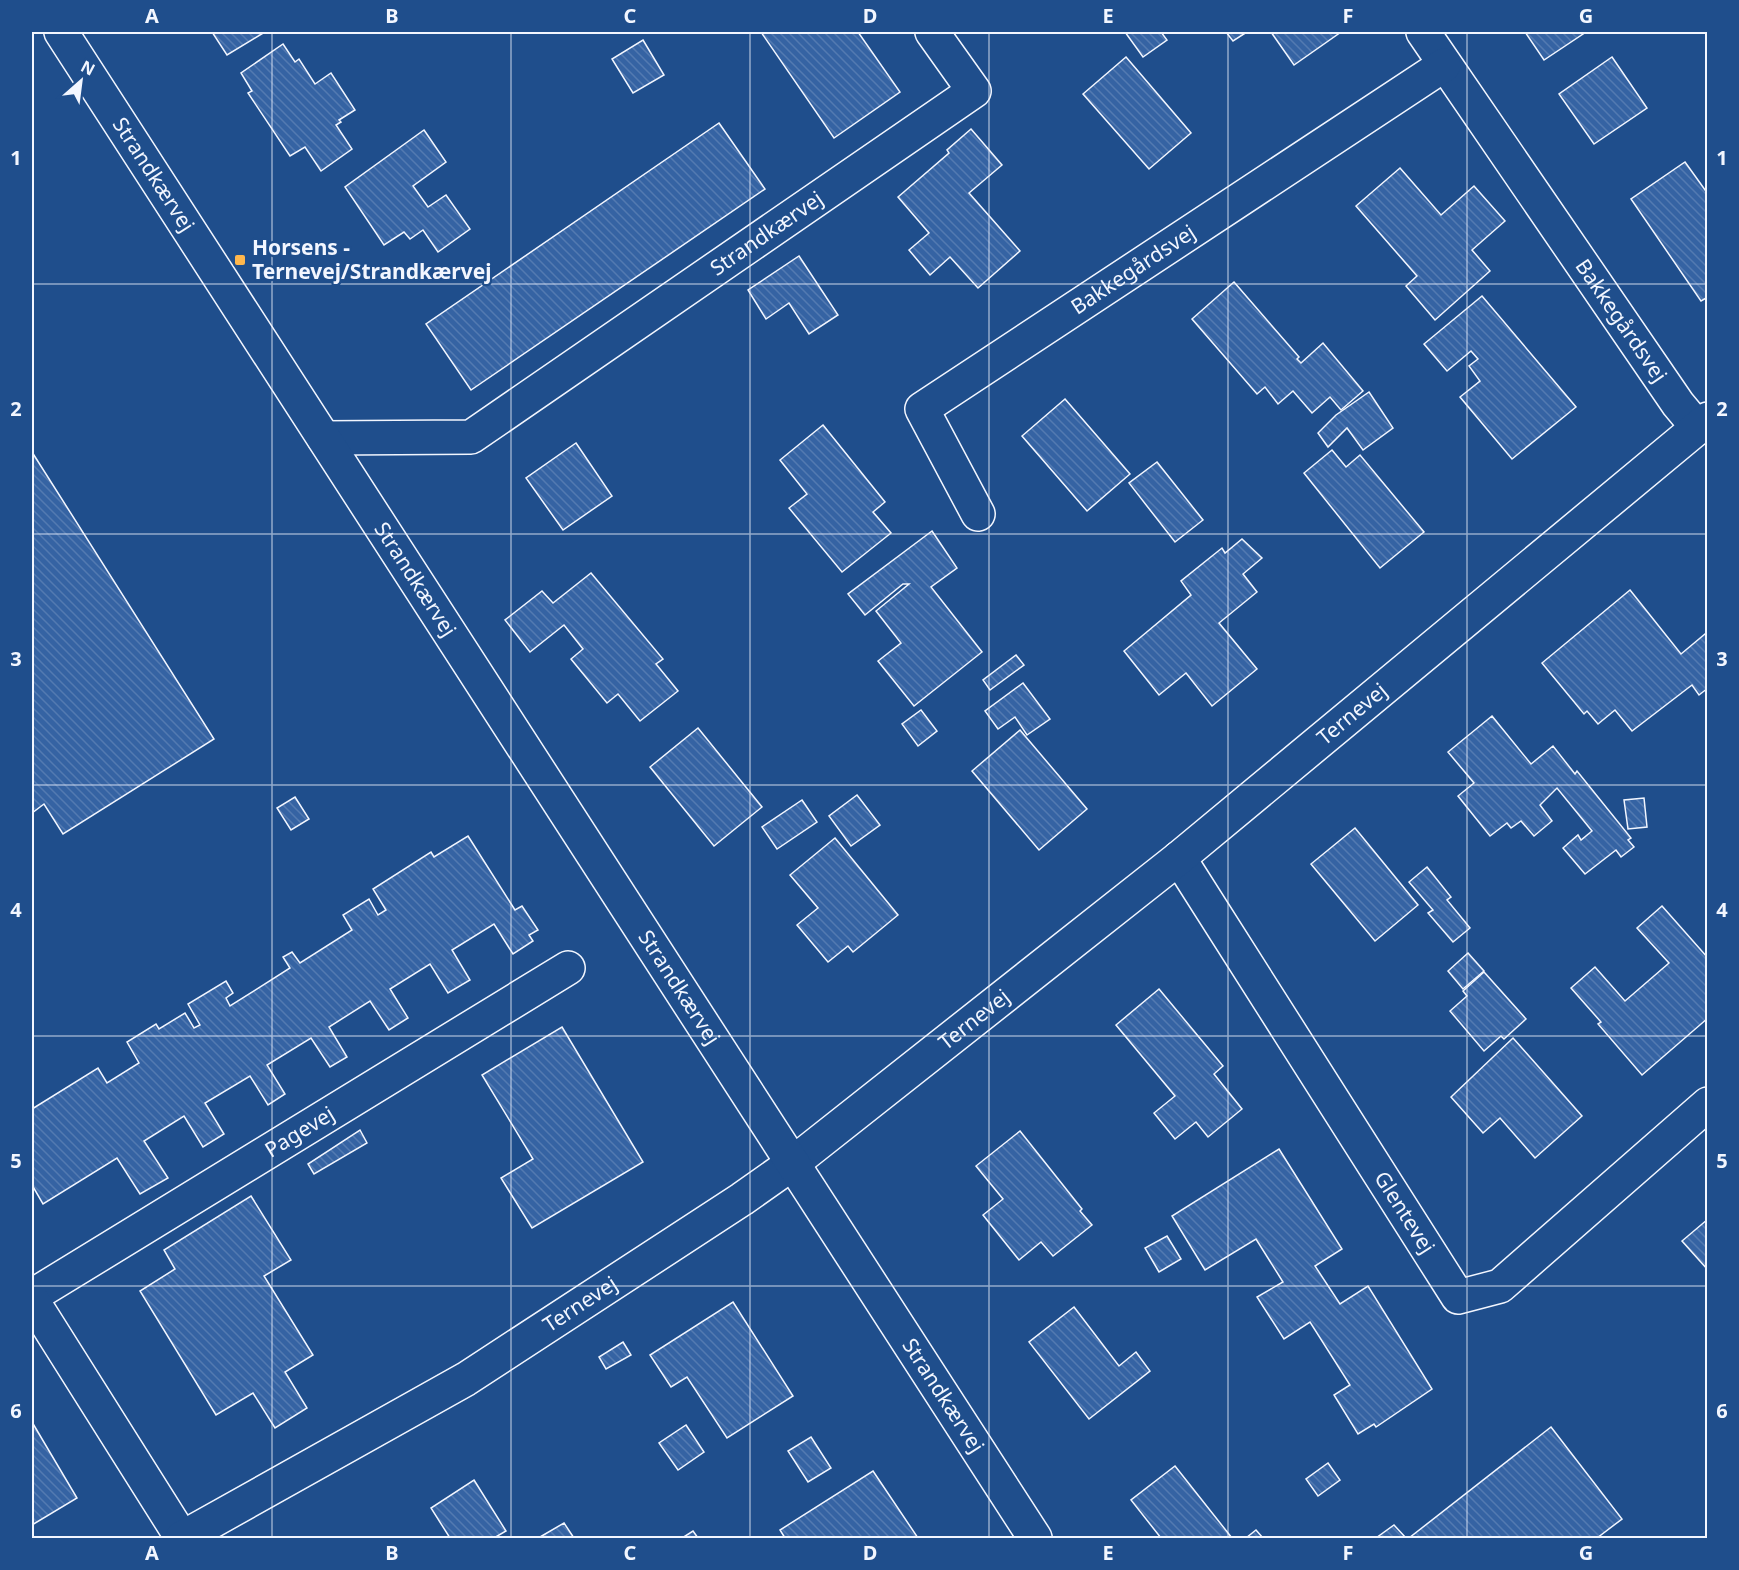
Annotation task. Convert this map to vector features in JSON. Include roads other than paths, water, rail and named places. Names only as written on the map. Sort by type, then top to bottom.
[{"type":"street","name":"Strandkærvej","points":[[61,32],[1035,1539]]},
{"type":"street","name":"Strandkærvej","points":[[324,438],[471,437],[974,91],[932,32]]},
{"type":"street","name":"Bakkegårdsvej","points":[[1423,32],[1444,65],[1702,423]]},
{"type":"street","name":"Bakkegårdsvej","points":[[978,514],[922,409],[1444,65]]},
{"type":"street","name":"Ternevej","points":[[182,1538],[466,1379],[742,1199],[793,1163],[1179,858],[1702,423]]},
{"type":"street","name":"Glentevej","points":[[1179,858],[1458,1297],[1500,1286],[1707,1104]]},
{"type":"street","name":"Pagevej","points":[[182,1538],[32,1298],[568,968]]},
{"type":"place","name":"Horsens - Ternevej/Strandkærvej","points":[[240,260]]}]
